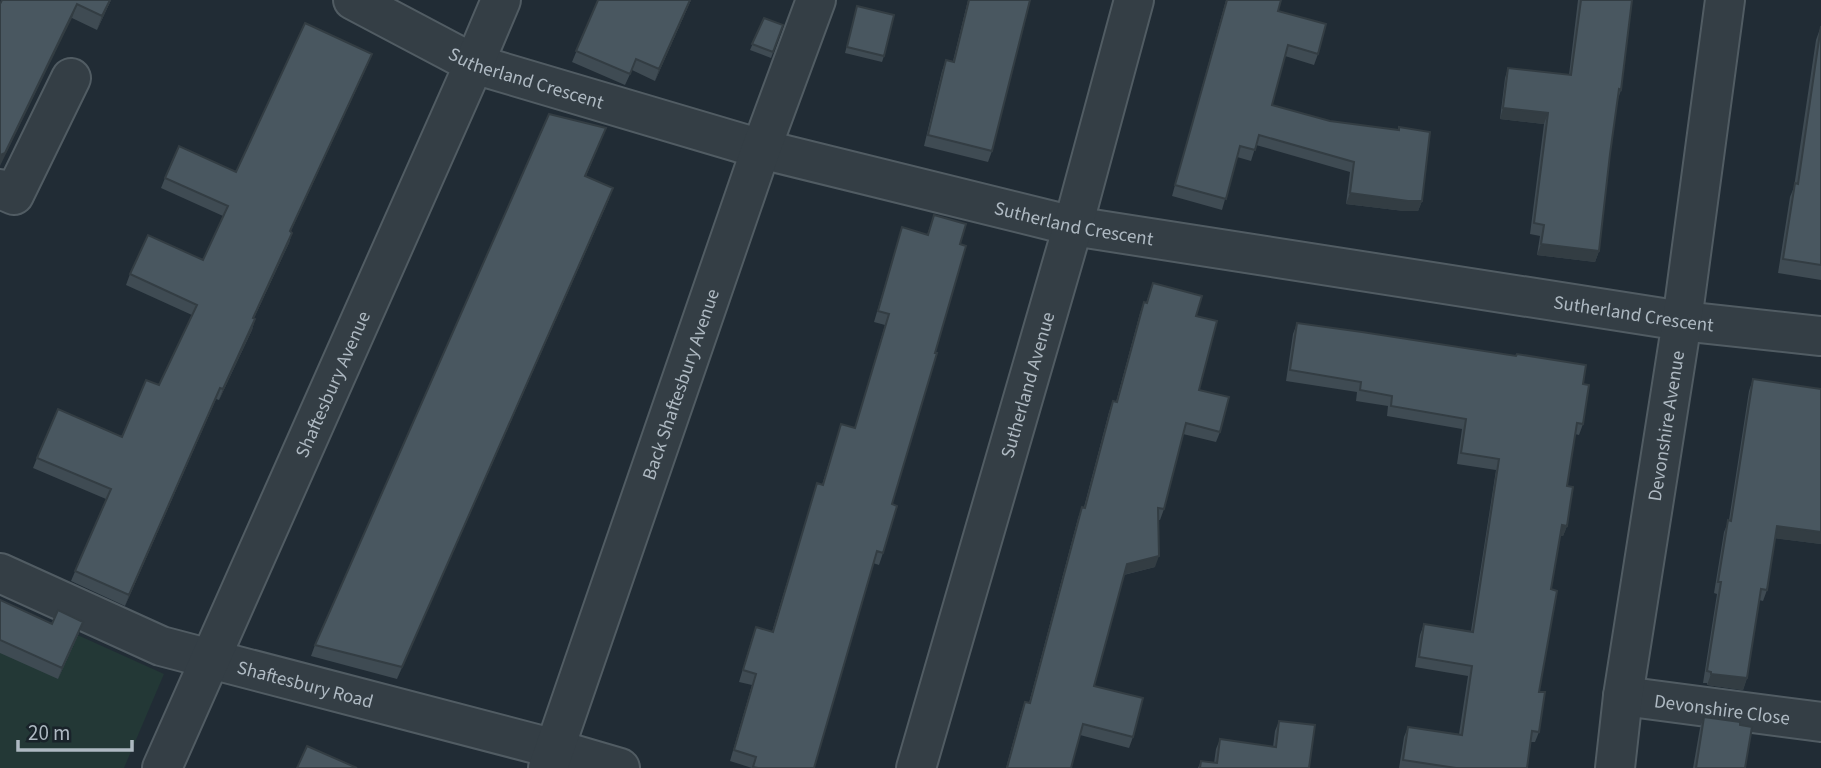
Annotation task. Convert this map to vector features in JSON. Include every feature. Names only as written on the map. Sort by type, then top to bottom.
[{"type":"street","name":"Sutherland Crescent","points":[[353,0],[474,64],[761,149],[1073,226],[1682,321],[1821,336]]},
{"type":"street","name":"Shaftesbury Avenue","points":[[162,768],[501,0]]},
{"type":"street","name":"Back Shaftesbury Avenue","points":[[551,759],[761,149],[816,0]]},
{"type":"street","name":"Sutherland Avenue","points":[[916,768],[1073,226],[1134,0]]},
{"type":"street","name":"Devonshire Avenue","points":[[1615,768],[1623,696],[1682,321],[1725,0]]},
{"type":"street","points":[[0,189],[14,195],[71,78]]},
{"type":"street","name":"Shaftesbury Road","points":[[0,573],[161,646],[551,759],[620,768]]},
{"type":"street","name":"Devonshire Close","points":[[1623,696],[1821,722]]},
{"type":"green space","points":[[0,600],[164,674],[124,768],[0,768]]},
{"type":"building","points":[[2,0],[110,0],[102,16],[77,4],[5,153],[0,155],[0,4]]},
{"type":"building","points":[[598,0],[690,0],[659,69],[636,59],[630,74],[576,51]]},
{"type":"building","points":[[969,0],[1030,0],[992,151],[928,135],[946,60],[954,62]]},
{"type":"building","points":[[1227,0],[1281,0],[1278,11],[1326,24],[1318,54],[1288,45],[1272,105],[1330,121],[1430,132],[1422,201],[1350,193],[1354,162],[1259,135],[1255,150],[1240,146],[1226,199],[1175,185]]},
{"type":"building","points":[[1581,0],[1632,0],[1599,251],[1541,244],[1544,225],[1534,223],[1548,113],[1503,108],[1508,68],[1571,75]]},
{"type":"building","points":[[857,6],[894,15],[884,56],[847,47]]},
{"type":"building","points":[[764,18],[783,25],[773,52],[752,44]]},
{"type":"building","points":[[305,23],[372,54],[290,231],[292,233],[253,318],[255,319],[223,389],[220,388],[129,595],[75,571],[111,489],[37,458],[58,409],[122,437],[146,380],[159,385],[197,305],[130,274],[148,235],[203,260],[228,206],[165,178],[179,146],[236,172]]},
{"type":"building","points":[[1821,26],[1821,265],[1783,259],[1795,183],[1798,184]]},
{"type":"building","points":[[549,114],[606,128],[585,176],[613,188],[402,667],[315,645]]},
{"type":"building","points":[[934,215],[966,224],[960,244],[966,246],[892,504],[897,506],[883,553],[877,551],[814,768],[753,767],[756,757],[734,750],[756,674],[743,670],[756,627],[773,632],[817,483],[823,485],[841,424],[855,428],[889,314],[878,311],[902,227],[928,235]]},
{"type":"building","points":[[1153,283],[1202,296],[1196,316],[1217,321],[1199,390],[1229,397],[1220,432],[1186,423],[1164,509],[1158,508],[1159,556],[1127,564],[1094,686],[1143,698],[1133,737],[1083,724],[1071,768],[1007,768],[1025,702],[1030,703],[1113,401],[1117,402],[1144,302],[1147,303]]},
{"type":"building","points":[[1297,323],[1586,365],[1583,384],[1589,385],[1583,424],[1577,423],[1567,486],[1573,487],[1567,526],[1562,525],[1551,589],[1557,591],[1539,692],[1545,692],[1539,732],[1532,731],[1527,768],[1456,768],[1403,760],[1408,727],[1462,735],[1472,666],[1419,657],[1424,624],[1473,632],[1499,459],[1461,453],[1466,419],[1391,406],[1392,396],[1360,390],[1361,382],[1290,370]]},
{"type":"building","points":[[1753,379],[1821,389],[1821,532],[1777,526],[1767,590],[1761,589],[1747,678],[1711,674],[1707,671],[1721,582],[1718,582],[1728,520],[1731,521]]},
{"type":"building","points":[[0,600],[52,624],[58,610],[83,622],[62,668],[0,640]]},
{"type":"building","points":[[1704,717],[1740,722],[1740,725],[1752,727],[1745,768],[1696,768]]},
{"type":"building","points":[[1279,721],[1315,725],[1309,768],[1200,768],[1201,761],[1217,763],[1220,739],[1276,747]]},
{"type":"building","points":[[307,746],[357,768],[297,768]]}]
